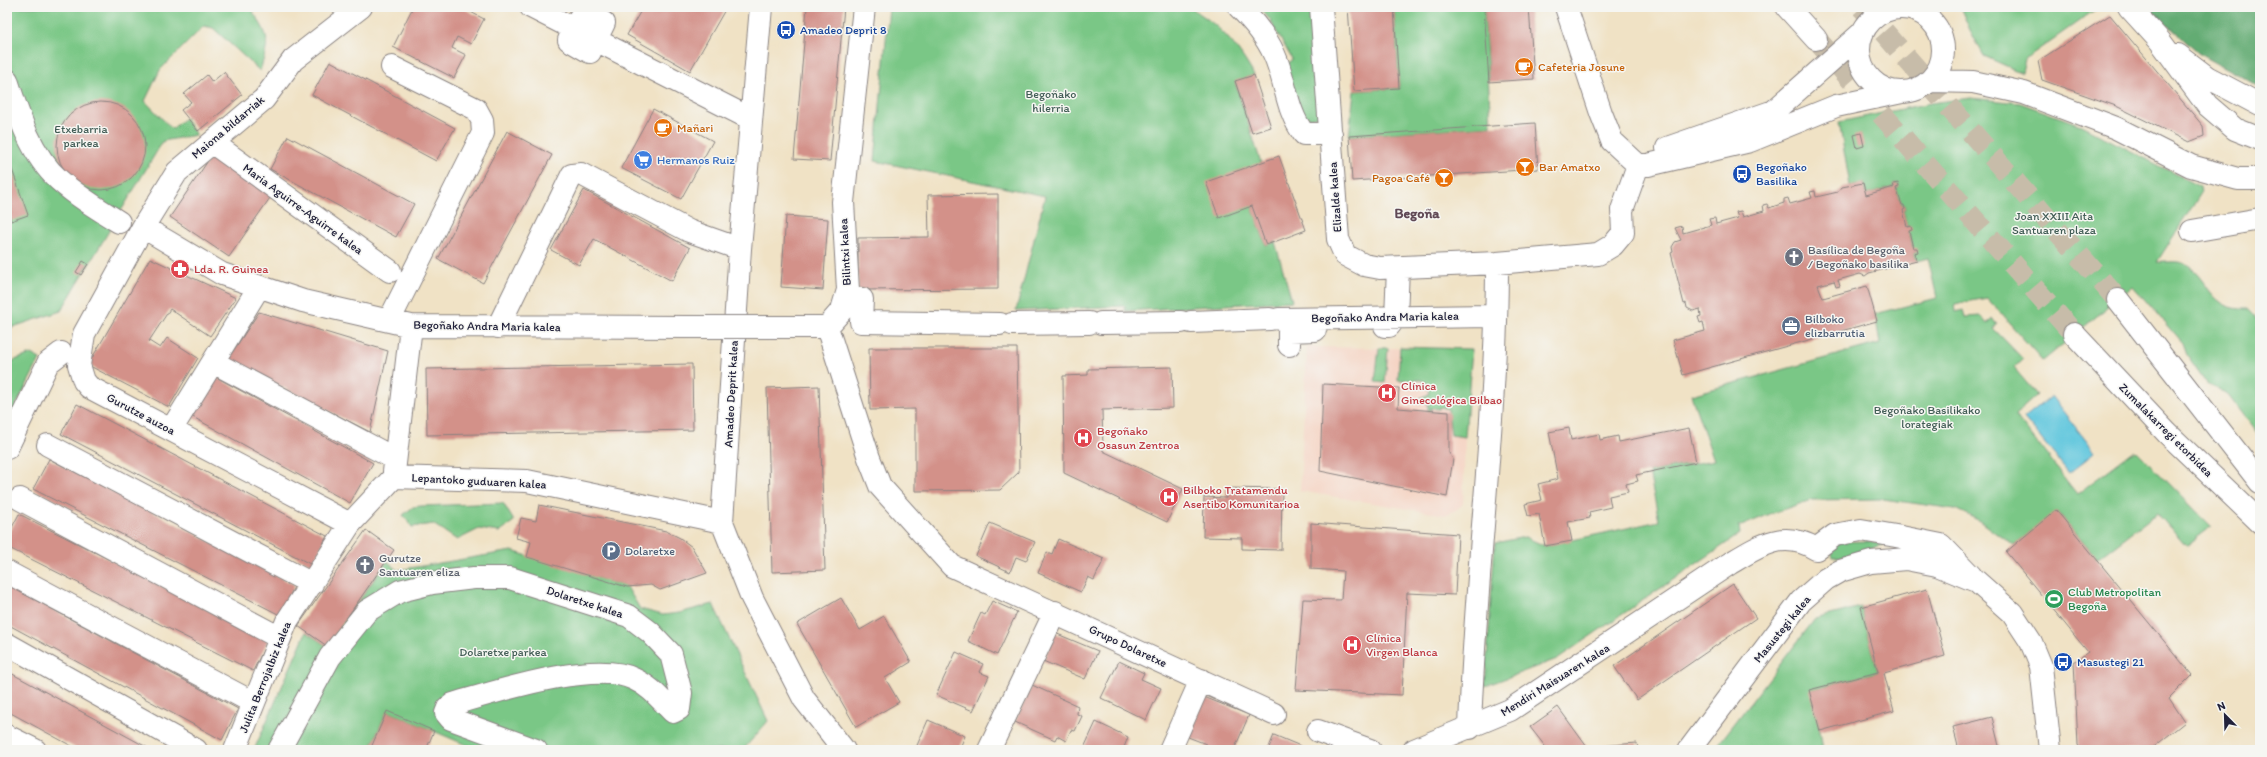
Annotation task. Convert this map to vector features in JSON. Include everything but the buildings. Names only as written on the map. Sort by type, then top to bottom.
[{"type":"street","name":"Maiona bildarriak","points":[[143,227],[177,172],[264,99],[293,60],[361,7]]},
{"type":"street","points":[[531,7],[751,119]]},
{"type":"street","name":"Amadeo Deprit kalea","points":[[761,7],[740,249],[722,522],[752,598],[804,699],[844,750]]},
{"type":"street","name":"Bilintxi kalea","points":[[827,327],[842,310],[847,297],[843,202],[864,7]]},
{"type":"street","points":[[1239,7],[1253,21],[1274,53],[1295,122],[1304,134],[1331,134]]},
{"type":"street","name":"Elizalde kalea","points":[[1321,7],[1338,239],[1345,255],[1364,265],[1380,268],[1497,263]]},
{"type":"street","points":[[1566,7],[1601,113],[1612,141],[1643,165]]},
{"type":"street","points":[[1787,7],[1816,39]]},
{"type":"street","points":[[2129,7],[2160,41],[2206,105],[2235,129],[2260,139]]},
{"type":"street","points":[[1470,728],[1472,666],[1497,263],[1598,254],[1613,245],[1623,233],[1622,210],[1643,165],[1667,148],[1774,111],[1862,32],[1871,20],[1884,10],[1908,8],[1926,16],[1939,31],[1943,44],[1943,57],[1938,70],[1930,81],[1911,91],[1836,106],[1750,141],[1643,165]]},
{"type":"street","points":[[1862,32],[1859,45],[1860,60],[1865,73],[1875,84],[1888,90],[1902,92]]},
{"type":"street","points":[[2160,41],[2207,77],[2260,105]]},
{"type":"street","points":[[389,321],[483,133],[482,120],[476,110],[392,67]]},
{"type":"street","points":[[2207,77],[2228,103],[2260,121]]},
{"type":"street","points":[[7,80],[19,115],[36,151],[57,179],[119,222]]},
{"type":"street","points":[[1930,81],[1973,82],[2024,94],[2116,128],[2191,166],[2238,179],[2260,179]]},
{"type":"street","name":"Maria Aguirre-Aguirre kalea","points":[[217,146],[390,271]]},
{"type":"street","points":[[498,327],[572,175],[581,174],[689,231],[740,249]]},
{"type":"street","points":[[2192,231],[2260,219]]},
{"type":"street","name":"Begoñako Andra Maria kalea","points":[[143,227],[222,274],[303,301],[411,326],[827,327]]},
{"type":"street","name":"Gurutze auzoa","points":[[143,227],[84,334],[79,365],[84,381],[90,387],[350,524]]},
{"type":"street","points":[[1289,345],[1289,331],[1364,330],[1389,326],[1396,317],[1398,268]]},
{"type":"street","points":[[171,430],[259,287]]},
{"type":"street","name":"Begoñako Andra Maria kalea","points":[[847,297],[862,299],[861,322],[1006,324],[1494,316]]},
{"type":"street","points":[[2118,300],[2260,482]]},
{"type":"street","points":[[213,362],[395,468],[411,326]]},
{"type":"street","name":"Grupo Dolaretxe","points":[[827,327],[867,452],[880,486],[952,566],[1055,612],[1274,714]]},
{"type":"street","name":"Zumalakarregi etorbidea","points":[[2074,334],[2167,434],[2260,522]]},
{"type":"street","points":[[7,448],[48,363],[61,353]]},
{"type":"street","points":[[48,446],[312,584]]},
{"type":"street","name":"Lepantoko guduaren kalea","points":[[350,524],[395,468],[534,482],[722,522]]},
{"type":"street","points":[[20,499],[280,638]]},
{"type":"street","name":"Julita Berrojalbiz kalea","points":[[235,750],[287,621],[350,524]]},
{"type":"street","points":[[1826,579],[1816,549],[1835,535],[1861,530],[1941,545],[1976,581]]},
{"type":"street","name":"Mendiri Maisuaren kalea","points":[[1414,750],[1470,728],[1510,710],[1729,564],[1762,545],[1784,538],[1804,542],[1816,549]]},
{"type":"street","name":"Masustegi kalea","points":[[1689,750],[1801,601],[1826,579],[1840,571],[1871,562],[1906,559],[1937,565],[1976,581],[2012,613],[2031,642],[2041,666],[2050,750]]},
{"type":"street","points":[[7,572],[254,703]]},
{"type":"street","name":"Dolaretxe kalea","points":[[279,750],[330,657],[367,611],[400,591],[432,583],[474,578],[510,578],[629,616],[650,632],[671,654],[681,694],[679,709],[673,712],[652,691],[634,678],[603,671],[531,682],[453,704],[448,708],[446,713],[451,719],[536,750]]},
{"type":"street","points":[[989,750],[1055,612]]},
{"type":"street","points":[[7,644],[196,750]]},
{"type":"street","points":[[1170,750],[1201,680]]},
{"type":"street","points":[[1318,731],[1370,750]]},
{"type":"street","points":[[9,737],[35,750]]},
{"type":"shaded area","name":"Clínica Ginecológica Bilbao","points":[[1307,347],[1472,349],[1465,437],[1463,504],[1456,510],[1445,515],[1300,491]]},
{"type":"green space","name":"Etxebarria parkea","points":[[7,7],[256,7],[253,12],[263,28],[267,40],[260,71],[213,28],[204,26],[160,70],[145,101],[172,129],[185,118],[196,135],[163,141],[61,311],[7,329]]},
{"type":"green space","name":"Begoñako hilerria","points":[[889,7],[1189,7],[1210,21],[1234,45],[1254,75],[1235,82],[1261,163],[1252,206],[1266,245],[1275,242],[1292,301],[1125,311],[1125,306],[1016,311],[1045,196],[875,161]]},
{"type":"green space","points":[[1259,7],[1313,7],[1320,116],[1310,118],[1303,115],[1285,68],[1292,59],[1270,20]]},
{"type":"green space","points":[[1394,7],[1484,7],[1491,126],[1349,136],[1354,91],[1399,88]]},
{"type":"green space","points":[[1960,7],[2099,7],[2025,59],[2022,73],[1984,56]]},
{"type":"green space","points":[[2149,7],[2260,7],[2260,87],[2198,53]]},
{"type":"green space","points":[[1971,98],[2020,103],[2081,125],[2200,187],[2201,193],[2157,262],[2179,262],[2185,264],[2193,270],[2218,300],[2225,305],[2235,308],[2248,309],[2260,322],[2260,437],[2228,394],[2208,385],[2187,355],[2183,344],[2133,286],[2043,361],[1987,298],[1955,304],[1956,312],[1963,310],[1965,317],[1981,316],[1987,324],[1992,318],[1997,325],[1993,328],[2023,359],[2014,368],[2037,395],[2015,415],[2077,494],[2135,450],[2211,527],[2186,546],[2157,513],[2097,559],[2057,511],[2013,546],[1978,520],[1955,509],[1883,499],[1811,500],[1770,514],[1739,527],[1740,534],[1557,659],[1485,686],[1495,543],[1525,537],[1545,546],[1659,521],[1649,472],[1714,460],[1691,395],[1880,343],[1875,314],[1937,298],[1928,258],[1917,261],[1914,253],[1917,252],[1913,248],[1909,231],[1911,230],[1910,227],[1907,227],[1903,210],[1905,209],[1904,205],[1902,205],[1896,188],[1899,187],[1898,183],[1893,184],[1894,187],[1866,195],[1863,183],[1850,186],[1839,122],[1930,103]]},
{"type":"green space","points":[[1400,347],[1472,349],[1465,437],[1451,435],[1448,409],[1441,407],[1439,409],[1430,408],[1431,411],[1428,411],[1428,402],[1415,400],[1429,394],[1427,383],[1421,380],[1398,380]]},
{"type":"green space","points":[[1379,348],[1388,348],[1385,383],[1375,382]]},
{"type":"green space","points":[[31,354],[40,359],[7,423],[7,363]]},
{"type":"green space","points":[[503,503],[514,521],[499,532],[479,529],[457,540],[433,524],[412,527],[403,515],[413,507],[421,506]]},
{"type":"green space","points":[[1869,541],[1885,544],[1838,557],[1833,557],[1830,548],[1838,542]]},
{"type":"green space","name":"Dolaretxe parkea","points":[[512,551],[627,587],[640,609],[663,615],[679,613],[713,604],[768,721],[743,750],[478,750],[387,711],[370,750],[254,750],[306,632],[327,646],[387,561],[398,570]]},
{"type":"green space","points":[[1861,607],[1878,672],[1810,690],[1823,750],[1714,750],[1815,619]]},
{"type":"water","points":[[2051,396],[2095,452],[2069,473],[2024,418]]},
{"type":"tunnel","points":[[1862,7],[2118,300]]},
{"type":"tunnel","points":[[1816,39],[2074,334]]},
{"type":"place","name":"Amadeo Deprit 8","points":[[786,30]]},
{"type":"place","name":"Cafeteria Josune","points":[[1524,67]]},
{"type":"place","name":"Mañari","points":[[663,128]]},
{"type":"place","name":"Hermanos Ruiz","points":[[643,160]]},
{"type":"place","name":"Bar Amatxo","points":[[1525,167]]},
{"type":"place","name":"Begoñako Basilika","points":[[1742,174]]},
{"type":"place","name":"Pagoa Café","points":[[1444,178]]},
{"type":"place","name":"Basílica de Begoña / Begoñako basilika","points":[[1794,257]]},
{"type":"place","name":"Lda. R. Guinea","points":[[180,269]]},
{"type":"place","name":"Bilboko elizbarrutia","points":[[1791,326]]},
{"type":"place","name":"Clínica Ginecológica Bilbao","points":[[1387,393]]},
{"type":"place","name":"Begoñako Osasun Zentroa","points":[[1083,438]]},
{"type":"place","name":"Bilboko Tratamendu Asertibo Komunitarioa","points":[[1169,497]]},
{"type":"place","name":"Dolaretxe","points":[[611,551]]},
{"type":"place","name":"Gurutze Santuaren eliza","points":[[365,565]]},
{"type":"place","name":"Club Metropolitan Begoña","points":[[2054,599]]},
{"type":"place","name":"Clínica Virgen Blanca","points":[[1352,645]]},
{"type":"place","name":"Masustegi 21","points":[[2063,662]]},
{"type":"district","name":"Begoña","points":[[1417,213]]},
{"type":"park label","name":"Joan XXIII Aita Santuaren plaza","points":[[2054,223]]},
{"type":"park label","name":"Begoñako Basilikako lorategiak","points":[[1927,417]]}]
